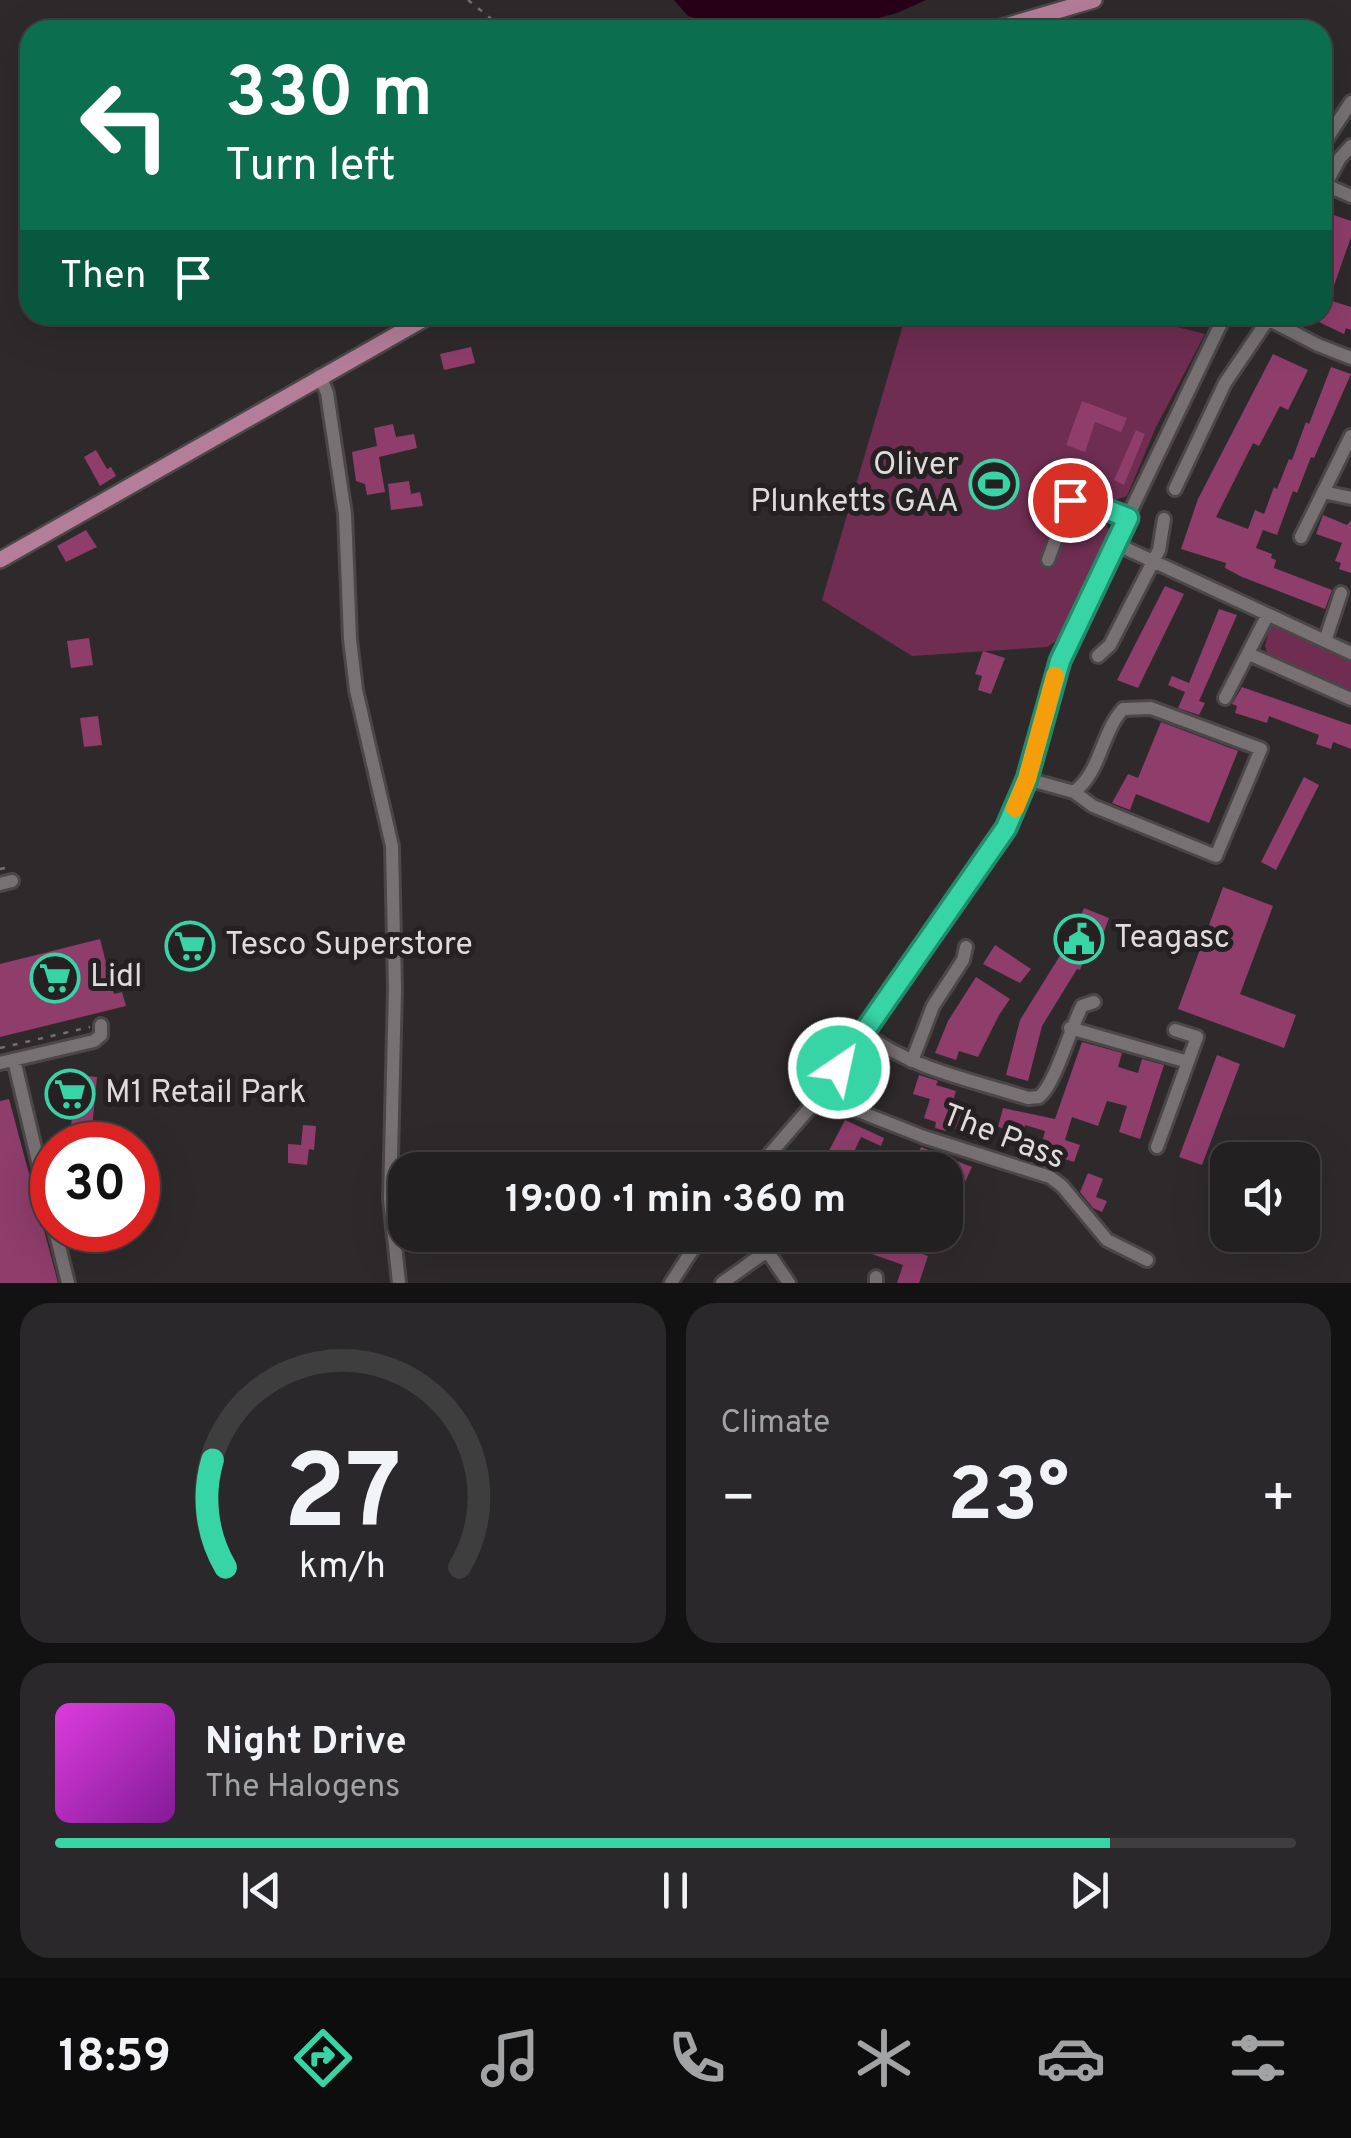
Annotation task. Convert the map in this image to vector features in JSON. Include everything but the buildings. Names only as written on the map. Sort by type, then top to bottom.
[{"type":"main road","points":[[1026,20],[1094,0]]},
{"type":"main road","points":[[0,560],[413,325]]},
{"type":"street","points":[[1332,131],[1351,102]]},
{"type":"street","points":[[1332,176],[1351,146]]},
{"type":"street","points":[[772,1152],[820,1096],[1006,828],[1027,779],[1060,661],[1220,325]]},
{"type":"street","points":[[1174,489],[1225,383],[1261,325]]},
{"type":"street","points":[[1285,325],[1351,358]]},
{"type":"street","points":[[320,376],[327,393],[346,514],[350,640],[356,690],[392,846],[390,1199],[399,1283]]},
{"type":"street","points":[[1301,537],[1351,436]]},
{"type":"street","points":[[1323,492],[1351,498]]},
{"type":"street","points":[[1048,560],[1070,500],[1081,499],[1128,518]]},
{"type":"street","points":[[1098,656],[1110,645],[1154,560],[1164,519]]},
{"type":"street","points":[[1116,544],[1351,653]]},
{"type":"street","points":[[1325,641],[1341,593]]},
{"type":"street","points":[[1225,698],[1267,616]]},
{"type":"street","points":[[1249,654],[1351,699]]},
{"type":"street","points":[[1027,779],[1074,792],[1093,806],[1216,856],[1261,749],[1151,708],[1123,709],[1112,720],[1091,773],[1074,792]]},
{"type":"street","points":[[912,1060],[933,1006],[963,960],[966,947]]},
{"type":"street","points":[[863,1032],[912,1060],[1028,1098],[1039,1097],[1052,1080],[1082,1006],[1094,1002]]},
{"type":"street","points":[[30,1143],[7,1062],[94,1041],[101,1035],[101,1025]]},
{"type":"street","points":[[1070,1028],[1188,1062]]},
{"type":"street","points":[[1158,1148],[1197,1038],[1176,1030]]},
{"type":"street","name":"The Pass","points":[[820,1096],[1050,1178],[1062,1186],[1107,1240],[1147,1260]]},
{"type":"street","points":[[60,1252],[68,1283]]},
{"type":"street","points":[[671,1283],[691,1252]]},
{"type":"street","points":[[722,1283],[766,1252]]},
{"type":"street","points":[[768,1252],[789,1283]]},
{"type":"path","points":[[468,0],[492,20]]},
{"type":"path","points":[[0,1048],[101,1025]]},
{"type":"shaded area","points":[[674,0],[926,0],[871,20],[701,20],[688,16]]},
{"type":"shaded area","name":"Oliver Plunketts GAA","points":[[903,325],[1169,325],[1205,334],[1156,427],[1127,496],[1106,503],[1102,514],[1109,530],[1056,641],[1047,647],[912,656],[822,600]]},
{"type":"shaded area","points":[[1270,625],[1351,660],[1351,694],[1268,655],[1265,646]]},
{"type":"slow traffic","points":[[1015,808],[1027,779],[1055,676]]},
{"type":"place","name":"Oliver Plunketts GAA","points":[[994,484]]},
{"type":"place","name":"Teagasc","points":[[1079,939]]},
{"type":"place","name":"Tesco Superstore","points":[[190,946]]},
{"type":"place","name":"Lidl","points":[[55,978]]},
{"type":"place","name":"M1 Retail Park","points":[[70,1094]]},
{"type":"route","points":[[839,1068],[937,924],[985,862],[1006,828],[1027,779],[1066,645],[1128,518],[1081,499],[1070,500]]}]
